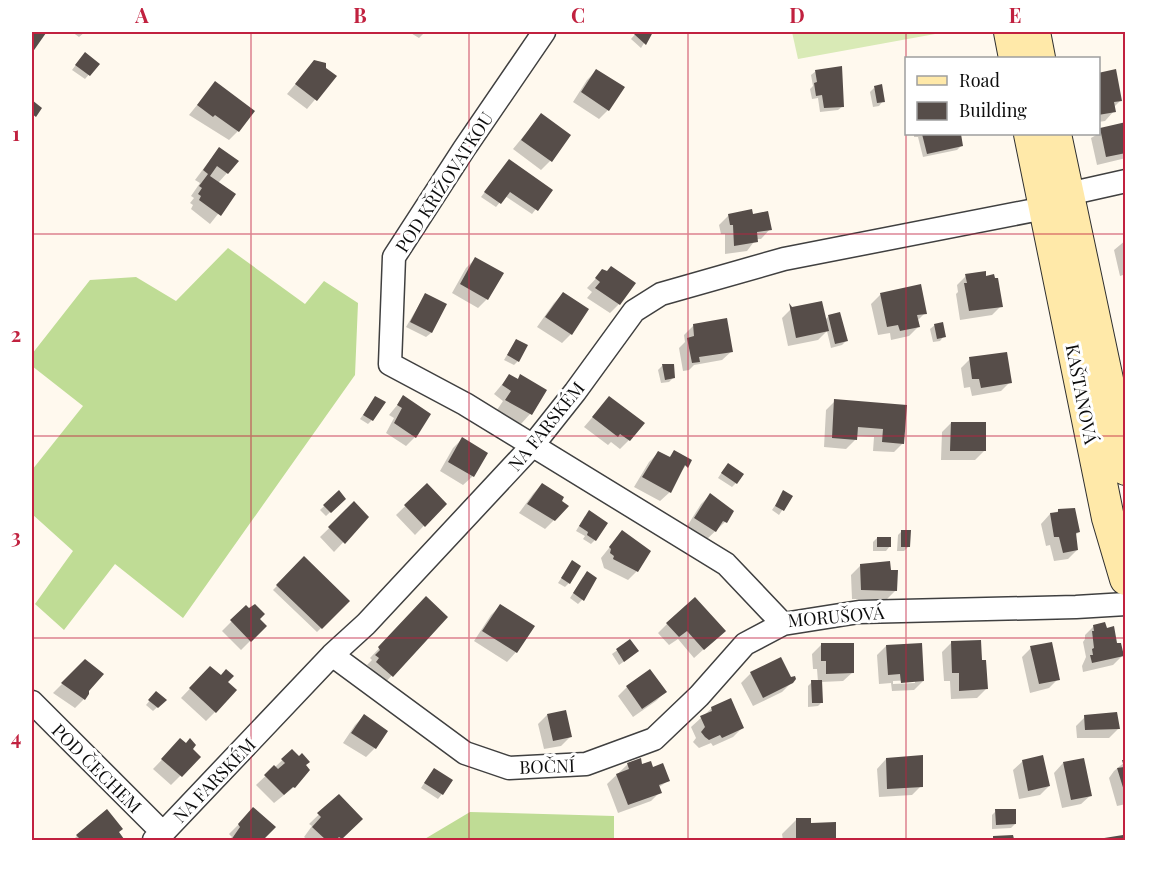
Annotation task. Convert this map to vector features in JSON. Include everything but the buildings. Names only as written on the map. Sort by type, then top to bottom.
[{"type":"main road","points":[[1010,32],[1015,57]]},
{"type":"main road","points":[[1034,32],[1039,57]]},
{"type":"main road","name":"KAŠTANOVÁ","points":[[1030,135],[1057,201],[1125,469]]},
{"type":"main road","name":"KAŠTANOVÁ","points":[[1055,135],[1057,201],[1107,518],[1125,579]]},
{"type":"street","name":"POD KŘIŽOVATKOU","points":[[533,445],[465,404],[390,364],[394,257],[544,32]]},
{"type":"street","name":"NA FARSKÉM","points":[[159,837],[332,655],[366,624],[533,445],[634,311],[661,294],[784,259],[1057,201],[1125,181]]},
{"type":"street","name":"MORUŠOVÁ","points":[[533,445],[726,564],[783,624],[859,612],[1125,604]]},
{"type":"street","name":"BOČNÍ","points":[[332,655],[465,753],[509,768],[586,764],[654,739],[699,696],[746,644],[783,624]]},
{"type":"street","name":"POD ČECHEM","points":[[32,702],[159,837]]},
{"type":"green space","points":[[792,32],[946,32],[798,59]]},
{"type":"green space","points":[[228,248],[305,304],[324,281],[358,303],[355,375],[183,618],[115,564],[64,630],[35,604],[73,551],[32,514],[32,470],[83,406],[32,366],[32,354],[90,280],[136,277],[176,301]]},
{"type":"green space","points":[[470,812],[614,816],[614,840],[423,840]]}]
